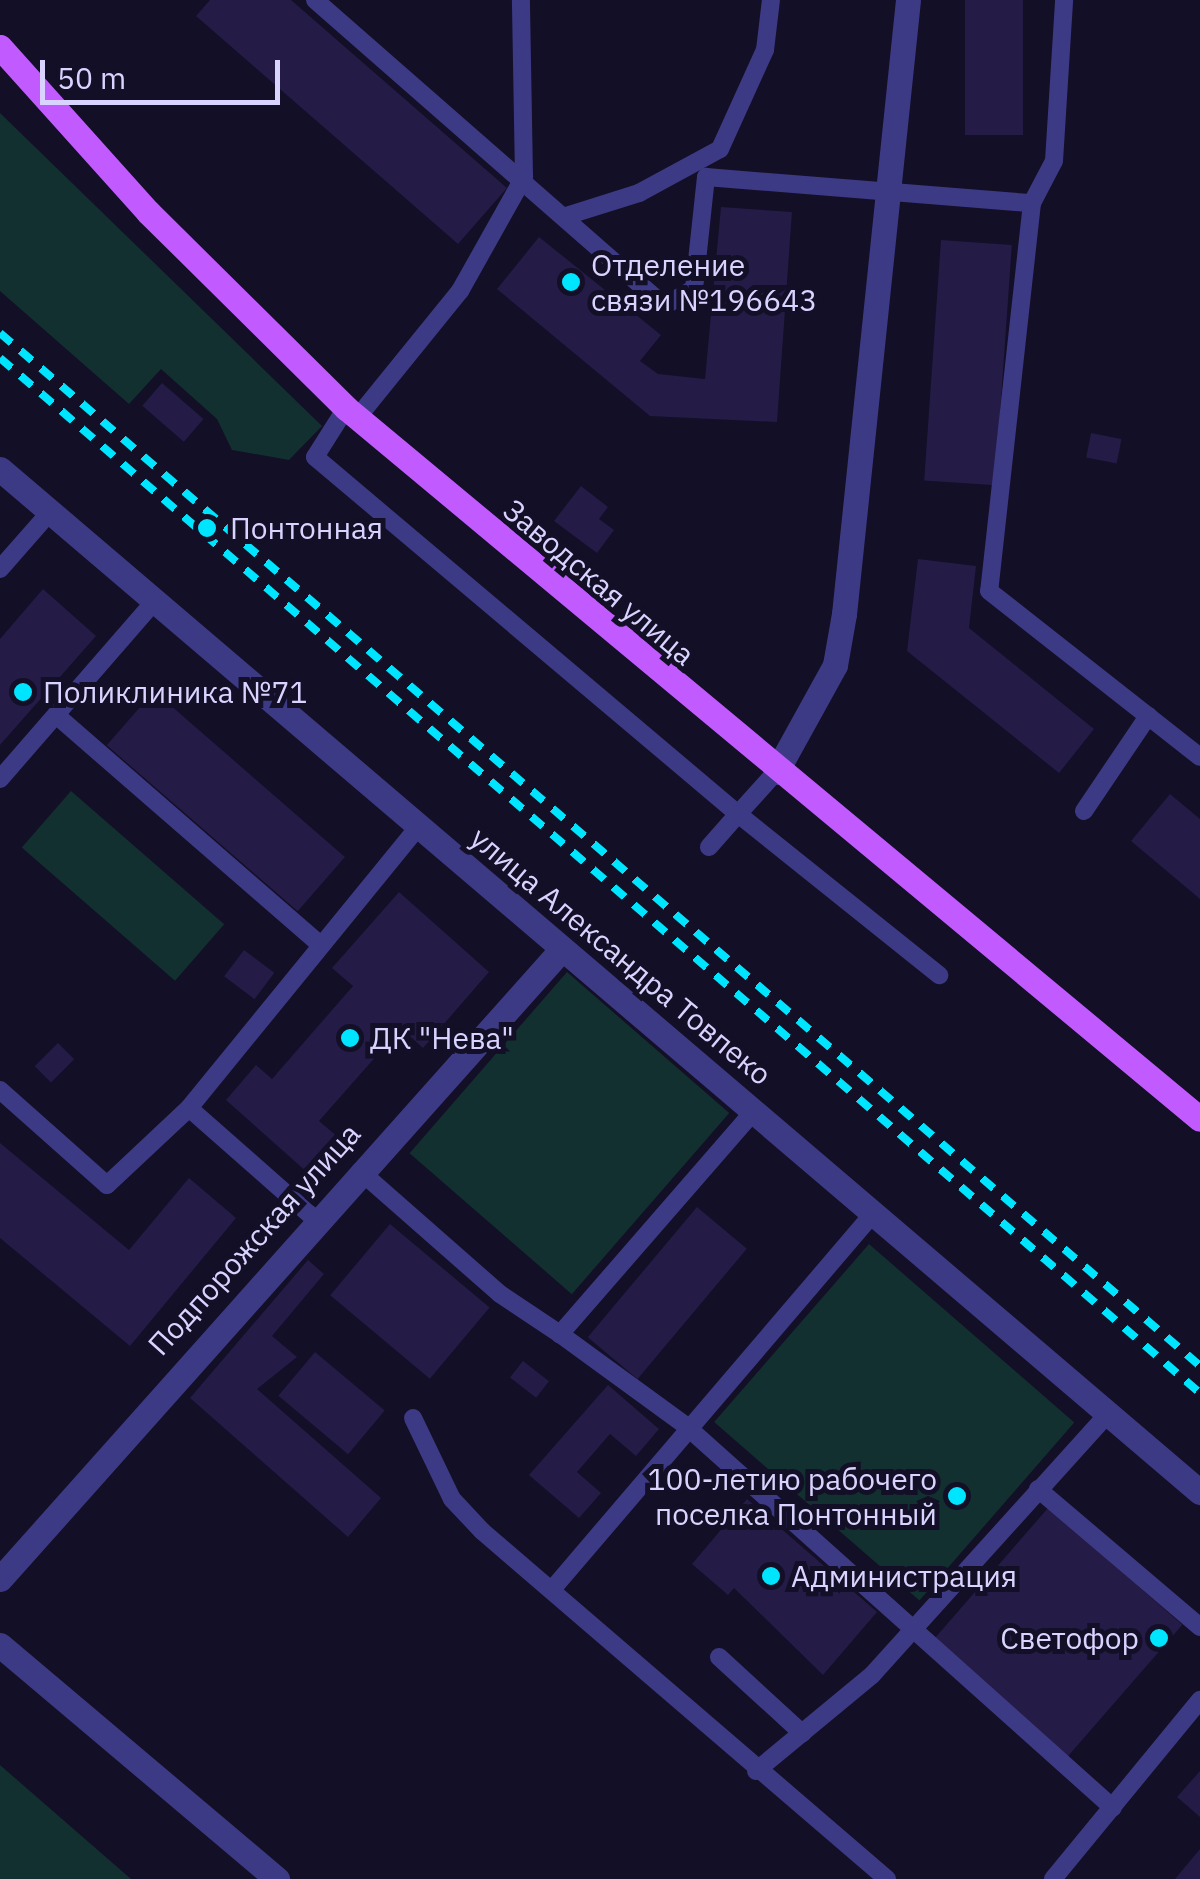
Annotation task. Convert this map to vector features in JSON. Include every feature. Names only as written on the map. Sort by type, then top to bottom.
[{"type":"main road","name":"Заводская улица","points":[[0,48],[148,212],[351,413],[776,772],[1200,1119]]},
{"type":"street","points":[[776,772],[835,665],[908,0]]},
{"type":"street","name":"улица Александра Товпеко","points":[[0,469],[1200,1492]]},
{"type":"street","name":"Подпорожская улица","points":[[0,1579],[562,948]]},
{"type":"street","points":[[0,1645],[277,1879]]},
{"type":"lane","points":[[315,0],[524,176],[664,306],[694,289],[706,177],[765,50],[771,0]]},
{"type":"lane","points":[[521,0],[524,176],[460,291],[315,457],[738,814],[938,975]]},
{"type":"lane","points":[[1064,0],[1054,162],[1032,203],[989,591],[1200,756]]},
{"type":"lane","points":[[566,216],[602,209],[720,150]]},
{"type":"lane","points":[[706,177],[1032,203]]},
{"type":"lane","points":[[0,570],[50,512]]},
{"type":"lane","points":[[0,779],[154,601]]},
{"type":"lane","points":[[56,714],[322,945]]},
{"type":"lane","points":[[1084,812],[1148,716]]},
{"type":"lane","points":[[709,846],[776,772]]},
{"type":"lane","points":[[0,1090],[107,1185],[189,1108],[419,826]]},
{"type":"lane","points":[[189,1108],[316,1220]]},
{"type":"lane","points":[[560,1334],[754,1111]]},
{"type":"lane","points":[[360,1171],[500,1294],[685,1426],[1113,1808]]},
{"type":"lane","points":[[555,1586],[685,1426],[874,1214]]},
{"type":"lane","points":[[756,1771],[912,1632],[1108,1414]]},
{"type":"lane","points":[[414,1418],[452,1500],[555,1586],[756,1771],[886,1879]]},
{"type":"lane","points":[[1038,1489],[1200,1627]]},
{"type":"lane","points":[[719,1656],[802,1733]]},
{"type":"lane","points":[[1053,1879],[1200,1700]]},
{"type":"green space","points":[[0,113],[322,426],[289,460],[232,450],[217,419],[161,369],[129,404],[0,291]]},
{"type":"green space","points":[[71,791],[224,924],[175,981],[22,848]]},
{"type":"green space","points":[[567,972],[729,1113],[572,1294],[410,1153]]},
{"type":"green space","points":[[869,1244],[1074,1422],[919,1601],[714,1422]]},
{"type":"green space","points":[[0,1765],[131,1879],[0,1879]]},
{"type":"building","points":[[210,0],[291,0],[507,188],[458,244],[196,16]]},
{"type":"building","points":[[965,0],[1023,0],[1023,135],[965,135]]},
{"type":"building","points":[[721,207],[792,212],[777,422],[650,416],[497,289],[539,237],[661,335],[640,361],[658,374],[705,379]]},
{"type":"building","points":[[941,240],[1012,245],[995,485],[924,480]]},
{"type":"building","points":[[162,383],[204,419],[184,442],[142,406]]},
{"type":"building","points":[[1091,433],[1121,439],[1117,463],[1086,458]]},
{"type":"building","points":[[581,486],[608,507],[599,519],[614,530],[597,553],[554,521]]},
{"type":"building","points":[[918,559],[976,566],[969,628],[1094,729],[1059,773],[907,651]]},
{"type":"building","name":"Поликлиника №71","points":[[43,589],[96,636],[0,745],[0,639]]},
{"type":"building","points":[[154,691],[345,857],[298,911],[107,745]]},
{"type":"building","points":[[1170,794],[1200,819],[1200,899],[1131,841]]},
{"type":"building","name":"ДК \"Нева\"","points":[[399,892],[489,972],[423,1048],[401,1028],[319,1121],[339,1138],[308,1173],[226,1100],[256,1065],[272,1079],[353,986],[332,968]]},
{"type":"building","points":[[244,950],[274,973],[254,999],[224,976]]},
{"type":"building","points":[[58,1043],[74,1059],[51,1083],[35,1066]]},
{"type":"building","points":[[0,1143],[129,1250],[189,1178],[236,1218],[130,1346],[0,1238]]},
{"type":"building","points":[[697,1207],[747,1249],[638,1379],[588,1337]]},
{"type":"building","points":[[390,1224],[490,1308],[430,1379],[330,1295]]},
{"type":"building","points":[[308,1260],[324,1274],[272,1336],[297,1357],[257,1389],[381,1498],[348,1537],[190,1398]]},
{"type":"building","points":[[315,1352],[385,1410],[348,1454],[278,1396]]},
{"type":"building","points":[[523,1361],[549,1381],[536,1398],[510,1378]]},
{"type":"building","points":[[608,1385],[659,1429],[636,1456],[610,1434],[577,1472],[601,1493],[579,1518],[529,1475]]},
{"type":"building","name":"Администрация","points":[[747,1499],[877,1612],[823,1675],[734,1588],[728,1595],[692,1564]]},
{"type":"building","points":[[1048,1508],[1182,1625],[1066,1758],[932,1642]]},
{"type":"building","points":[[1200,1771],[1200,1817],[1177,1797]]},
{"type":"building","points":[[1200,1849],[1200,1879],[1175,1879]]},
{"type":"railway","points":[[0,333],[1200,1366]]},
{"type":"railway","points":[[0,358],[1200,1393]]},
{"type":"place","name":"Отделение связи №196643","points":[[571,282]]},
{"type":"place","name":"Понтонная","points":[[207,528]]},
{"type":"place","name":"Поликлиника №71","points":[[23,692]]},
{"type":"place","name":"ДК \"Нева\"","points":[[350,1038]]},
{"type":"place","name":"100-летию рабочего поселка Понтонный","points":[[957,1496]]},
{"type":"place","name":"Администрация","points":[[771,1576]]},
{"type":"place","name":"Светофор","points":[[1159,1638]]}]
